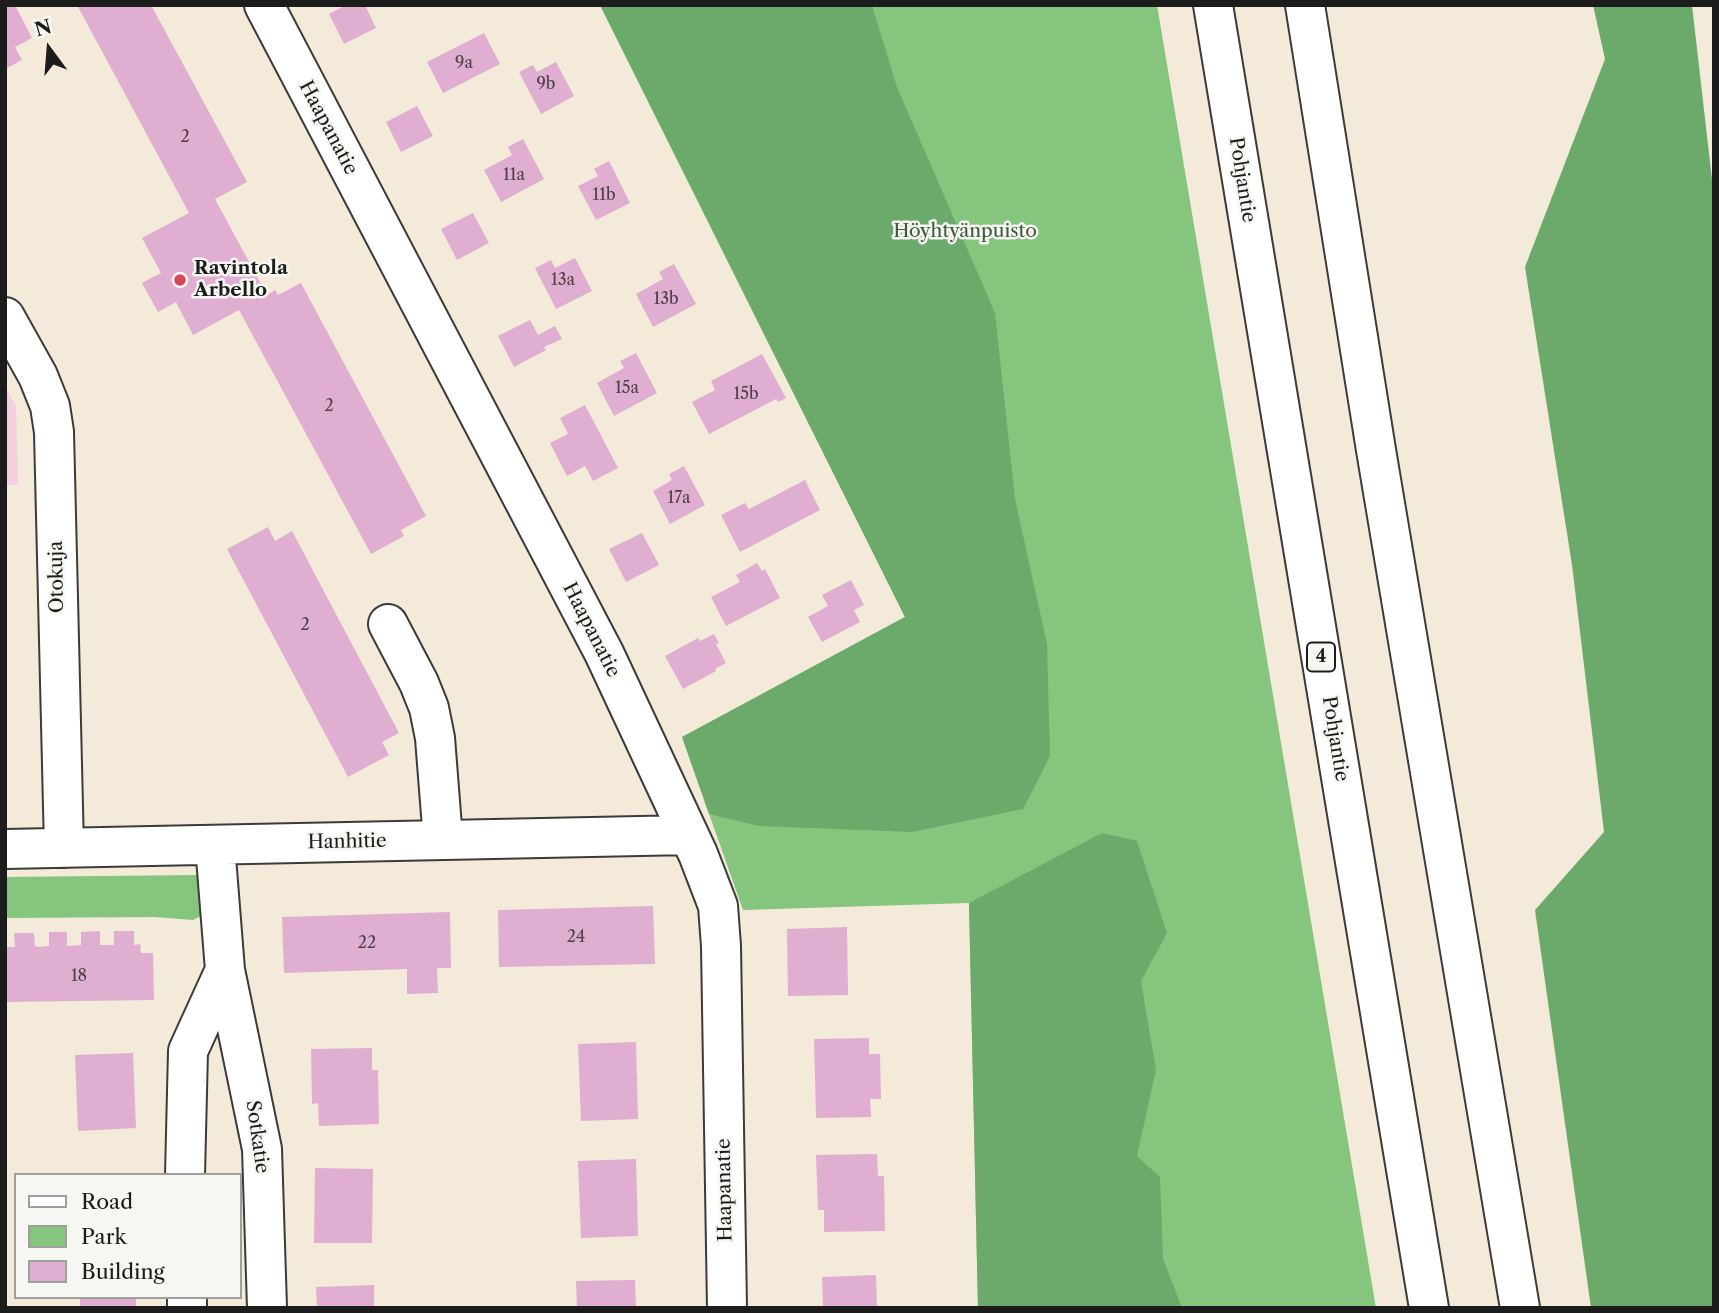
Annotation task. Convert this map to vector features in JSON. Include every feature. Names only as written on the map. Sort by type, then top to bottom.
[{"type":"main road","name":"Haapanatie","points":[[264,5],[604,653],[689,835],[718,906],[721,946],[727,1308]]},
{"type":"main road","name":"Pohjantie","points":[[1213,5],[1429,1308]]},
{"type":"main road","points":[[1305,5],[1374,437],[1520,1308]]},
{"type":"main road","name":"Otokuja","points":[[5,317],[42,386],[50,406],[54,432],[64,848]]},
{"type":"main road","points":[[388,625],[419,683],[429,708],[435,738],[443,840]]},
{"type":"main road","name":"Hanhitie","points":[[5,849],[689,835]]},
{"type":"main road","name":"Sotkatie","points":[[215,845],[225,970],[262,1149],[267,1308]]},
{"type":"main road","name":"Sotkatie","points":[[186,1173],[188,1051],[225,970]]},
{"type":"shaded area","points":[[5,386],[16,406],[18,485],[5,485]]},
{"type":"green space","name":"Höyhtyänpuisto","points":[[600,5],[1157,5],[1376,1308],[978,1308],[969,903],[743,910],[682,737],[905,617]]},
{"type":"green space","points":[[600,5],[872,5],[897,87],[995,313],[1015,499],[1047,644],[1050,756],[1023,809],[912,832],[759,826],[709,814],[682,737],[905,617]]},
{"type":"green space","points":[[1593,5],[1692,5],[1714,197],[1714,1308],[1591,1308],[1535,910],[1604,832],[1572,565],[1525,267],[1605,59]]},
{"type":"green space","points":[[1102,833],[1137,841],[1167,933],[1141,981],[1156,1070],[1137,1156],[1160,1177],[1163,1259],[1182,1308],[978,1308],[969,903]]},
{"type":"green space","points":[[198,875],[202,881],[203,915],[193,920],[155,917],[5,918],[5,877]]},
{"type":"building","points":[[5,5],[15,5],[32,38],[15,47],[22,60],[5,69]]},
{"type":"building","points":[[77,5],[151,5],[247,182],[215,199],[267,295],[275,290],[278,295],[301,283],[426,516],[401,530],[404,536],[371,554],[239,310],[193,335],[176,302],[158,312],[142,283],[161,273],[142,238],[189,213]]},
{"type":"building","points":[[346,5],[365,5],[376,28],[344,44],[329,14]]},
{"type":"building","points":[[484,33],[500,64],[443,93],[427,62]]},
{"type":"building","points":[[556,62],[574,96],[541,114],[519,72],[533,65],[537,72]]},
{"type":"building","points":[[417,106],[433,136],[401,152],[386,122]]},
{"type":"building","points":[[523,139],[544,179],[501,202],[484,170],[512,155],[508,147]]},
{"type":"building","points":[[609,161],[630,203],[596,220],[578,186],[598,176],[594,169]]},
{"type":"building","points":[[473,213],[489,243],[457,260],[441,229]]},
{"type":"building","points":[[575,258],[592,291],[556,309],[535,268],[551,260],[555,268]]},
{"type":"building","points":[[674,264],[696,304],[653,327],[636,294],[663,279],[659,272]]},
{"type":"building","points":[[530,320],[538,335],[555,326],[562,339],[544,347],[546,350],[514,367],[498,336]]},
{"type":"building","points":[[636,353],[657,393],[614,416],[597,383],[624,368],[620,361]]},
{"type":"building","points":[[762,354],[786,398],[778,402],[776,399],[709,434],[692,402],[715,390],[711,381]]},
{"type":"building","points":[[585,405],[618,468],[593,481],[585,466],[567,476],[550,443],[568,434],[560,418]]},
{"type":"building","points":[[684,466],[705,505],[670,524],[653,491],[672,480],[669,474]]},
{"type":"building","points":[[805,480],[820,510],[740,552],[721,515],[745,503],[749,509]]},
{"type":"building","points":[[268,527],[275,541],[292,531],[399,733],[382,742],[389,755],[348,777],[227,549]]},
{"type":"building","points":[[642,533],[659,565],[626,582],[609,549]]},
{"type":"building","points":[[757,563],[762,571],[765,569],[780,598],[726,626],[711,597],[740,582],[736,575]]},
{"type":"building","points":[[851,580],[864,605],[854,610],[860,622],[822,642],[808,617],[828,606],[822,595]]},
{"type":"building","points":[[714,634],[726,663],[683,689],[665,656],[698,638],[700,641]]},
{"type":"building","points":[[653,906],[655,964],[499,967],[498,910]]},
{"type":"building","points":[[450,912],[451,968],[437,968],[438,993],[407,994],[407,969],[284,973],[282,917]]},
{"type":"building","points":[[847,927],[848,995],[788,996],[787,929]]},
{"type":"building","points":[[100,931],[100,945],[114,945],[114,931],[134,931],[134,945],[140,944],[141,953],[153,953],[154,1000],[5,1002],[5,947],[15,947],[14,933],[34,933],[35,946],[38,947],[49,946],[49,932],[67,932],[67,946],[81,945],[81,932]]},
{"type":"building","points":[[869,1038],[869,1054],[880,1054],[881,1099],[870,1099],[871,1117],[816,1118],[814,1039]]},
{"type":"building","points":[[636,1042],[638,1119],[581,1121],[578,1044]]},
{"type":"building","points":[[372,1048],[372,1070],[378,1070],[379,1124],[319,1126],[318,1103],[312,1104],[311,1049]]},
{"type":"building","points":[[133,1053],[136,1128],[78,1131],[75,1055]]},
{"type":"building","points":[[877,1154],[878,1176],[884,1176],[885,1231],[824,1232],[824,1210],[818,1210],[816,1155]]},
{"type":"building","points":[[636,1159],[638,1236],[581,1238],[578,1161]]},
{"type":"building","points":[[315,1168],[373,1169],[372,1243],[314,1243]]},
{"type":"building","points":[[876,1275],[877,1308],[823,1308],[822,1277]]},
{"type":"building","points":[[635,1280],[636,1308],[577,1308],[576,1281]]},
{"type":"building","points":[[374,1285],[374,1308],[317,1308],[316,1287]]},
{"type":"building","points":[[80,1299],[136,1299],[136,1308],[80,1308]]},
{"type":"place","name":"Ravintola Arbello","points":[[180,280]]}]
